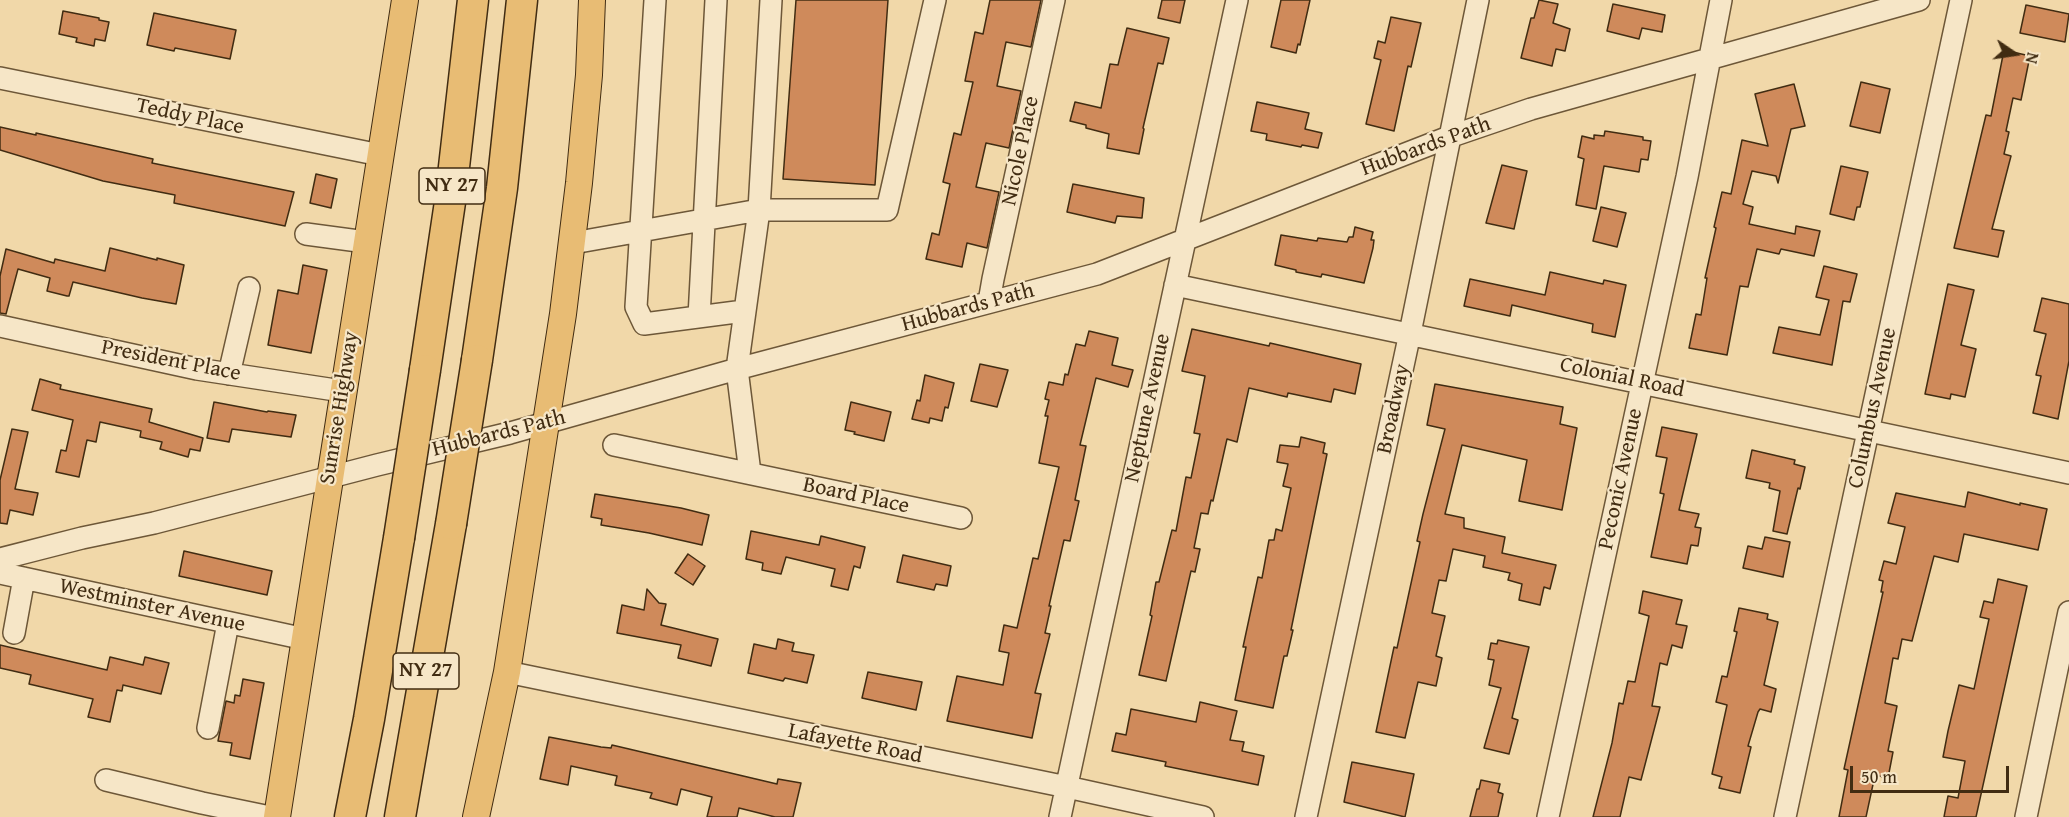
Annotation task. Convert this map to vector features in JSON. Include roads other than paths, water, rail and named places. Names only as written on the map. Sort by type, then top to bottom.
[{"type":"highway","name":"NY 27","points":[[350,817],[371,707],[425,370],[450,202],[473,0]]},
{"type":"highway","name":"NY 27","points":[[400,817],[477,360],[502,188],[522,0]]},
{"type":"main road","name":"Sunrise Highway","points":[[277,817],[405,0]]},
{"type":"main road","points":[[476,817],[507,672],[573,243],[589,75],[592,0]]},
{"type":"street","points":[[656,0],[636,307],[644,324],[744,311]]},
{"type":"street","points":[[699,317],[716,0]]},
{"type":"street","points":[[750,473],[737,369],[759,210],[771,0]]},
{"type":"street","points":[[573,243],[759,210],[887,210],[935,0]]},
{"type":"street","name":"Nicole Place","points":[[989,302],[1054,0]]},
{"type":"street","name":"Neptune Avenue","points":[[1060,817],[1237,0]]},
{"type":"street","name":"Broadway","points":[[1306,817],[1410,333],[1478,0]]},
{"type":"street","name":"Peconic Avenue","points":[[1548,817],[1687,177],[1721,0]]},
{"type":"street","name":"Hubbards Path","points":[[0,559],[154,523],[547,423],[737,369],[1097,274],[1449,137],[1531,109],[1919,0]]},
{"type":"street","name":"Columbus Avenue","points":[[1785,817],[1960,0]]},
{"type":"street","name":"Teddy Place","points":[[0,78],[380,156]]},
{"type":"street","points":[[306,234],[366,242]]},
{"type":"street","name":"Colonial Road","points":[[1175,285],[2069,473]]},
{"type":"street","points":[[229,374],[249,288]]},
{"type":"street","name":"President Place","points":[[0,326],[197,369],[342,391]]},
{"type":"street","name":"Board Place","points":[[614,445],[961,518]]},
{"type":"street","name":"Westminster Avenue","points":[[0,573],[304,639]]},
{"type":"street","points":[[14,633],[24,578]]},
{"type":"street","points":[[2026,817],[2069,612]]},
{"type":"street","points":[[208,728],[228,622]]},
{"type":"street","name":"Lafayette Road","points":[[507,672],[1203,817]]},
{"type":"street","points":[[106,780],[202,804],[270,817]]}]
